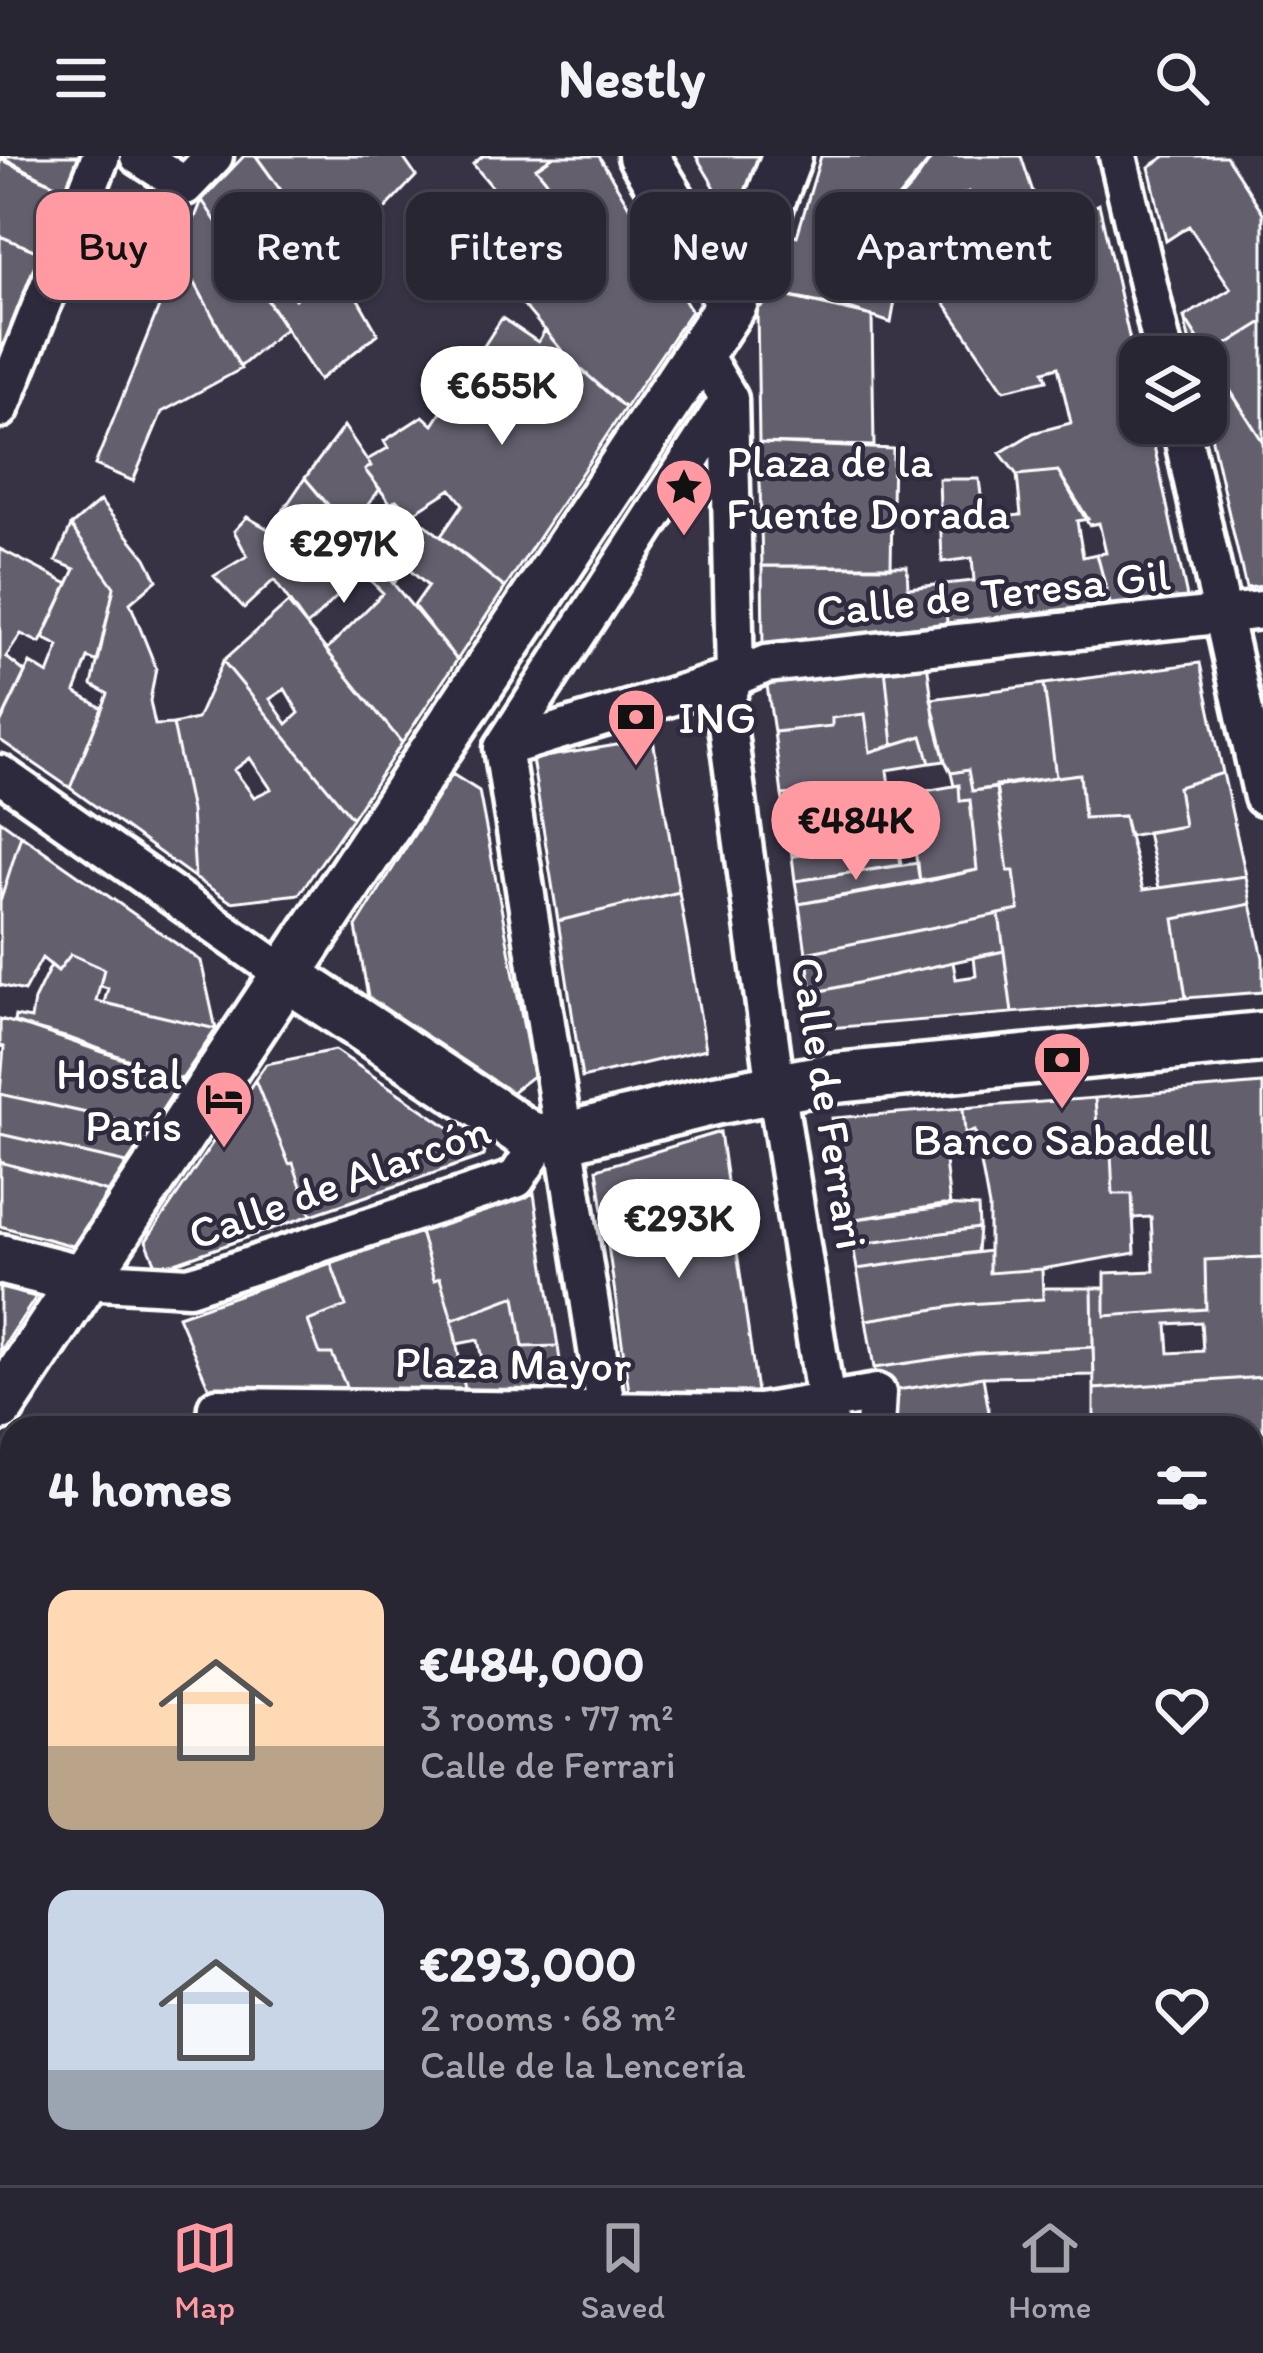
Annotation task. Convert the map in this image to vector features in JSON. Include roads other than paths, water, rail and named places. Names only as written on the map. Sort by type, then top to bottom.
[{"type":"street","points":[[0,410],[101,156]]},
{"type":"street","points":[[139,156],[185,185],[214,156]]},
{"type":"street","points":[[643,156],[732,304]]},
{"type":"street","points":[[0,1406],[732,304],[788,156]]},
{"type":"street","points":[[1118,156],[1160,336]]},
{"type":"street","points":[[503,748],[735,677],[729,399],[700,350]]},
{"type":"street","points":[[607,1412],[554,1138],[503,748],[729,399]]},
{"type":"street","points":[[1185,444],[1263,797]]},
{"type":"street","name":"Calle de Teresa Gil","points":[[735,677],[766,664],[1263,610]]},
{"type":"street","name":"Calle de Ferrari","points":[[735,677],[724,703],[776,1087],[829,1415]]},
{"type":"street","points":[[0,773],[287,976],[522,1134],[554,1138],[826,1078],[1263,1037]]},
{"type":"street","name":"Calle de Alarcón","points":[[82,1280],[189,1286],[516,1179],[554,1138]]},
{"type":"street","points":[[0,1259],[82,1280]]},
{"type":"street","name":"Plaza Mayor","points":[[216,1416],[217,1407],[829,1415],[877,1393],[876,1416]]},
{"type":"place","name":"Plaza de la Fuente Dorada","points":[[684,538]]},
{"type":"place","name":"ING","points":[[636,768]]},
{"type":"place","name":"Banco Sabadell","points":[[1062,1111]]},
{"type":"place","name":"Hostal París","points":[[224,1150]]}]
